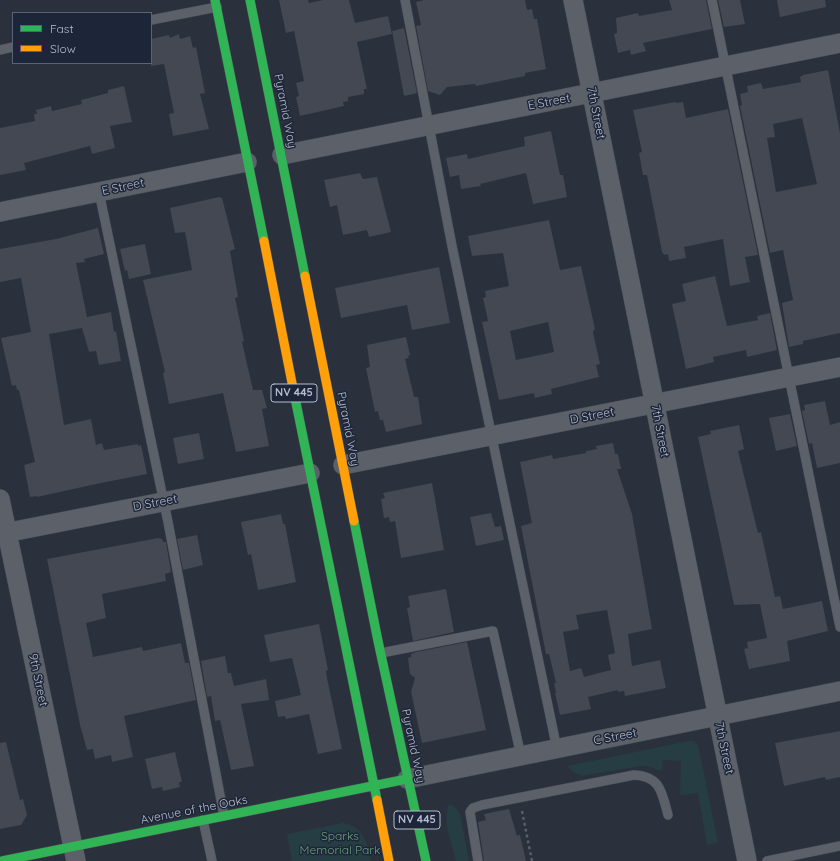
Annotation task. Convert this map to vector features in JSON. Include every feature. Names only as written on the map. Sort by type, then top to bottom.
[{"type":"main road","name":"Pyramid Way","points":[[250,0],[381,653],[399,781],[426,861]]},
{"type":"main road","name":"NV 445","points":[[216,4],[389,861]]},
{"type":"main road","name":"Avenue of the Oaks","points":[[2,861],[74,854],[204,820],[399,781]]},
{"type":"street","name":"7th Street","points":[[573,0],[747,861]]},
{"type":"street","name":"E Street","points":[[282,155],[840,43]]},
{"type":"street","name":"E Street","points":[[0,212],[247,162]]},
{"type":"street","name":"D Street","points":[[343,465],[840,367]]},
{"type":"street","name":"D Street","points":[[3,533],[310,473]]},
{"type":"street","name":"9th Street","points":[[0,499],[3,533],[74,854]]},
{"type":"street","name":"C Street","points":[[399,781],[840,691]]},
{"type":"lane","points":[[405,0],[452,246],[557,749]]},
{"type":"lane","points":[[712,0],[840,628]]},
{"type":"lane","points":[[152,20],[216,4]]},
{"type":"lane","points":[[0,50],[12,47]]},
{"type":"lane","points":[[99,192],[224,816]]},
{"type":"lane","points":[[381,653],[493,631],[521,756]]},
{"type":"lane","points":[[478,861],[470,812],[473,808],[482,805],[634,775],[646,776],[655,781],[662,792],[668,814]]},
{"type":"lane","points":[[204,820],[212,861]]},
{"type":"lane","points":[[767,861],[840,846]]},
{"type":"path","points":[[520,798],[532,861]]},
{"type":"green space","points":[[694,741],[698,745],[718,842],[707,845],[698,793],[680,795],[681,761],[663,760],[662,771],[647,766],[640,766],[582,776],[573,772],[567,766]]},
{"type":"green space","points":[[449,804],[456,808],[460,814],[469,861],[456,861],[447,825],[447,811]]},
{"type":"green space","name":"Sparks Memorial Park","points":[[343,823],[356,828],[363,836],[371,861],[292,861],[287,834]]},
{"type":"building","points":[[279,0],[308,0],[309,3],[323,0],[349,0],[355,23],[388,16],[392,34],[357,42],[367,89],[364,89],[364,94],[348,97],[348,101],[343,102],[344,106],[300,116],[296,97],[299,96],[296,83],[304,81],[294,31],[286,33]]},
{"type":"building","points":[[424,0],[525,0],[527,10],[532,9],[534,19],[537,19],[546,69],[525,73],[525,76],[476,86],[475,84],[447,87],[440,95],[428,91],[416,26],[421,25],[416,2]]},
{"type":"building","points":[[669,0],[706,0],[712,29],[643,43],[646,51],[631,55],[630,50],[618,53],[614,34],[617,33],[616,18],[638,13],[639,16],[672,10]]},
{"type":"building","points":[[718,0],[740,0],[745,24],[724,27]]},
{"type":"building","points":[[777,0],[825,0],[826,7],[780,17]]},
{"type":"building","points":[[404,28],[417,93],[404,96],[392,31]]},
{"type":"building","points":[[179,34],[180,39],[190,36],[193,48],[196,47],[205,93],[200,94],[209,129],[173,136],[169,114],[174,113],[164,64],[151,66],[152,39],[169,35],[170,38]]},
{"type":"building","points":[[828,70],[840,133],[840,333],[803,341],[803,344],[789,347],[782,303],[793,300],[783,250],[770,253],[740,106],[742,105],[740,94],[748,92],[747,86],[761,83],[763,89],[801,82],[800,77],[803,75]],"holes":[[[802,118],[817,184],[776,192],[767,138],[775,137],[773,124]]]},
{"type":"building","points":[[124,86],[132,122],[110,126],[115,148],[92,154],[90,146],[24,163],[26,170],[0,175],[0,128],[35,121],[34,114],[37,114],[36,110],[51,106],[52,111],[82,104],[81,100],[108,93],[108,90]]},
{"type":"building","points":[[675,102],[683,102],[686,118],[728,109],[758,255],[745,257],[750,282],[730,286],[723,239],[684,247],[686,258],[669,261],[668,254],[664,255],[662,252],[647,175],[643,175],[639,153],[642,152],[633,110]]},
{"type":"building","points":[[551,131],[560,175],[563,175],[567,197],[533,204],[526,173],[480,184],[481,186],[461,189],[459,175],[450,177],[446,158],[467,154],[468,159],[525,146],[524,137]]},
{"type":"building","points":[[360,173],[363,179],[377,177],[391,232],[369,237],[367,230],[343,235],[337,205],[330,207],[324,180]]},
{"type":"building","points":[[219,197],[222,198],[235,249],[230,251],[238,297],[235,298],[244,341],[242,342],[253,390],[262,390],[267,408],[262,409],[269,446],[236,452],[223,393],[169,404],[163,373],[165,372],[143,280],[192,270],[185,232],[175,233],[170,208]]},
{"type":"building","points":[[549,220],[560,270],[581,266],[595,329],[593,332],[600,364],[596,365],[599,377],[551,389],[552,394],[535,398],[534,393],[499,400],[482,322],[488,321],[483,298],[486,297],[485,291],[509,286],[503,253],[472,256],[468,236]],"holes":[[[548,322],[554,352],[516,360],[510,331]]]},
{"type":"building","points":[[98,228],[104,254],[84,259],[85,262],[76,263],[87,317],[111,312],[121,361],[99,365],[96,351],[89,352],[82,328],[49,334],[64,425],[91,419],[96,445],[102,443],[104,450],[138,444],[138,446],[141,445],[147,474],[37,497],[30,497],[24,465],[35,462],[19,390],[17,390],[16,385],[12,386],[1,338],[31,332],[21,278],[0,282],[0,249],[56,239]]},
{"type":"building","points":[[145,244],[151,274],[129,279],[127,270],[125,271],[120,249]]},
{"type":"building","points":[[439,267],[450,323],[412,330],[407,305],[341,318],[335,288]]},
{"type":"building","points":[[715,276],[727,326],[758,320],[757,316],[770,313],[777,350],[747,357],[746,350],[713,357],[714,362],[686,369],[672,304],[686,301],[682,284]]},
{"type":"building","points":[[406,337],[410,355],[408,356],[409,358],[405,359],[414,397],[418,397],[422,424],[386,432],[383,420],[380,420],[378,411],[375,412],[366,368],[370,367],[367,345]]},
{"type":"building","points":[[825,401],[830,425],[840,422],[840,463],[817,468],[812,443],[809,444],[802,411],[805,410],[804,405]]},
{"type":"building","points":[[790,414],[797,446],[776,451],[769,418]]},
{"type":"building","points":[[739,425],[744,449],[738,451],[758,533],[761,532],[775,597],[780,596],[783,609],[822,601],[828,631],[787,641],[790,661],[749,669],[744,649],[748,648],[747,642],[767,638],[760,604],[734,605],[698,437],[711,434],[710,431]]},
{"type":"building","points":[[199,433],[204,459],[178,464],[173,438]]},
{"type":"building","points":[[613,443],[615,454],[618,454],[621,469],[617,469],[632,514],[652,629],[628,634],[632,666],[660,660],[666,688],[625,696],[624,691],[618,692],[618,690],[588,697],[591,709],[560,715],[555,693],[554,683],[556,683],[549,654],[546,654],[521,526],[532,523],[520,462],[552,455],[553,459],[586,453],[586,451],[597,449],[596,446]],"holes":[[[607,610],[615,653],[608,655],[611,670],[584,677],[581,668],[570,671],[563,632],[579,629],[576,615]]]},
{"type":"building","points":[[432,483],[444,550],[401,558],[395,521],[390,522],[389,517],[384,518],[381,499],[385,498],[383,493]]},
{"type":"building","points":[[491,513],[495,527],[501,526],[504,540],[476,546],[470,517]]},
{"type":"building","points":[[281,514],[283,524],[285,524],[296,582],[258,590],[251,554],[248,555],[241,522]]},
{"type":"building","points":[[197,535],[203,565],[183,570],[177,539]]},
{"type":"building","points":[[158,538],[162,539],[163,542],[166,542],[171,572],[165,574],[166,581],[102,594],[106,618],[86,623],[93,657],[142,647],[143,651],[181,643],[185,663],[189,663],[196,700],[124,716],[133,757],[112,762],[111,755],[95,759],[93,749],[87,750],[80,725],[47,559]]},
{"type":"building","points":[[446,589],[454,632],[413,641],[407,608],[410,607],[408,596]]},
{"type":"building","points":[[319,624],[328,670],[326,671],[327,678],[342,749],[318,754],[309,714],[286,719],[285,716],[278,717],[275,701],[301,695],[292,658],[270,662],[264,635]]},
{"type":"building","points":[[467,642],[486,730],[422,743],[411,692],[415,678],[410,674],[408,658],[411,657],[411,654],[416,652]]},
{"type":"building","points":[[225,656],[228,673],[231,673],[234,686],[266,679],[269,700],[241,704],[254,766],[231,770],[220,720],[215,721],[211,696],[207,697],[201,661]]},
{"type":"building","points":[[840,731],[840,777],[826,780],[825,777],[784,786],[775,743]]},
{"type":"building","points":[[6,742],[20,800],[23,799],[27,815],[21,825],[0,829],[0,743]]},
{"type":"building","points":[[175,752],[182,782],[179,782],[180,787],[163,791],[162,787],[152,789],[145,759]]},
{"type":"building","points":[[509,809],[517,836],[520,835],[526,861],[484,861],[478,822],[486,820],[484,814]]},
{"type":"traffic: fast","points":[[215,0],[264,241]]},
{"type":"traffic: fast","points":[[250,0],[305,276]]},
{"type":"traffic: fast","points":[[293,388],[377,800]]},
{"type":"traffic: fast","points":[[354,521],[378,641],[426,861]]},
{"type":"traffic: fast","points":[[2,861],[407,779]]},
{"type":"traffic: slow","points":[[264,241],[293,388]]},
{"type":"traffic: slow","points":[[305,276],[354,521]]},
{"type":"traffic: slow","points":[[377,800],[389,861]]}]
